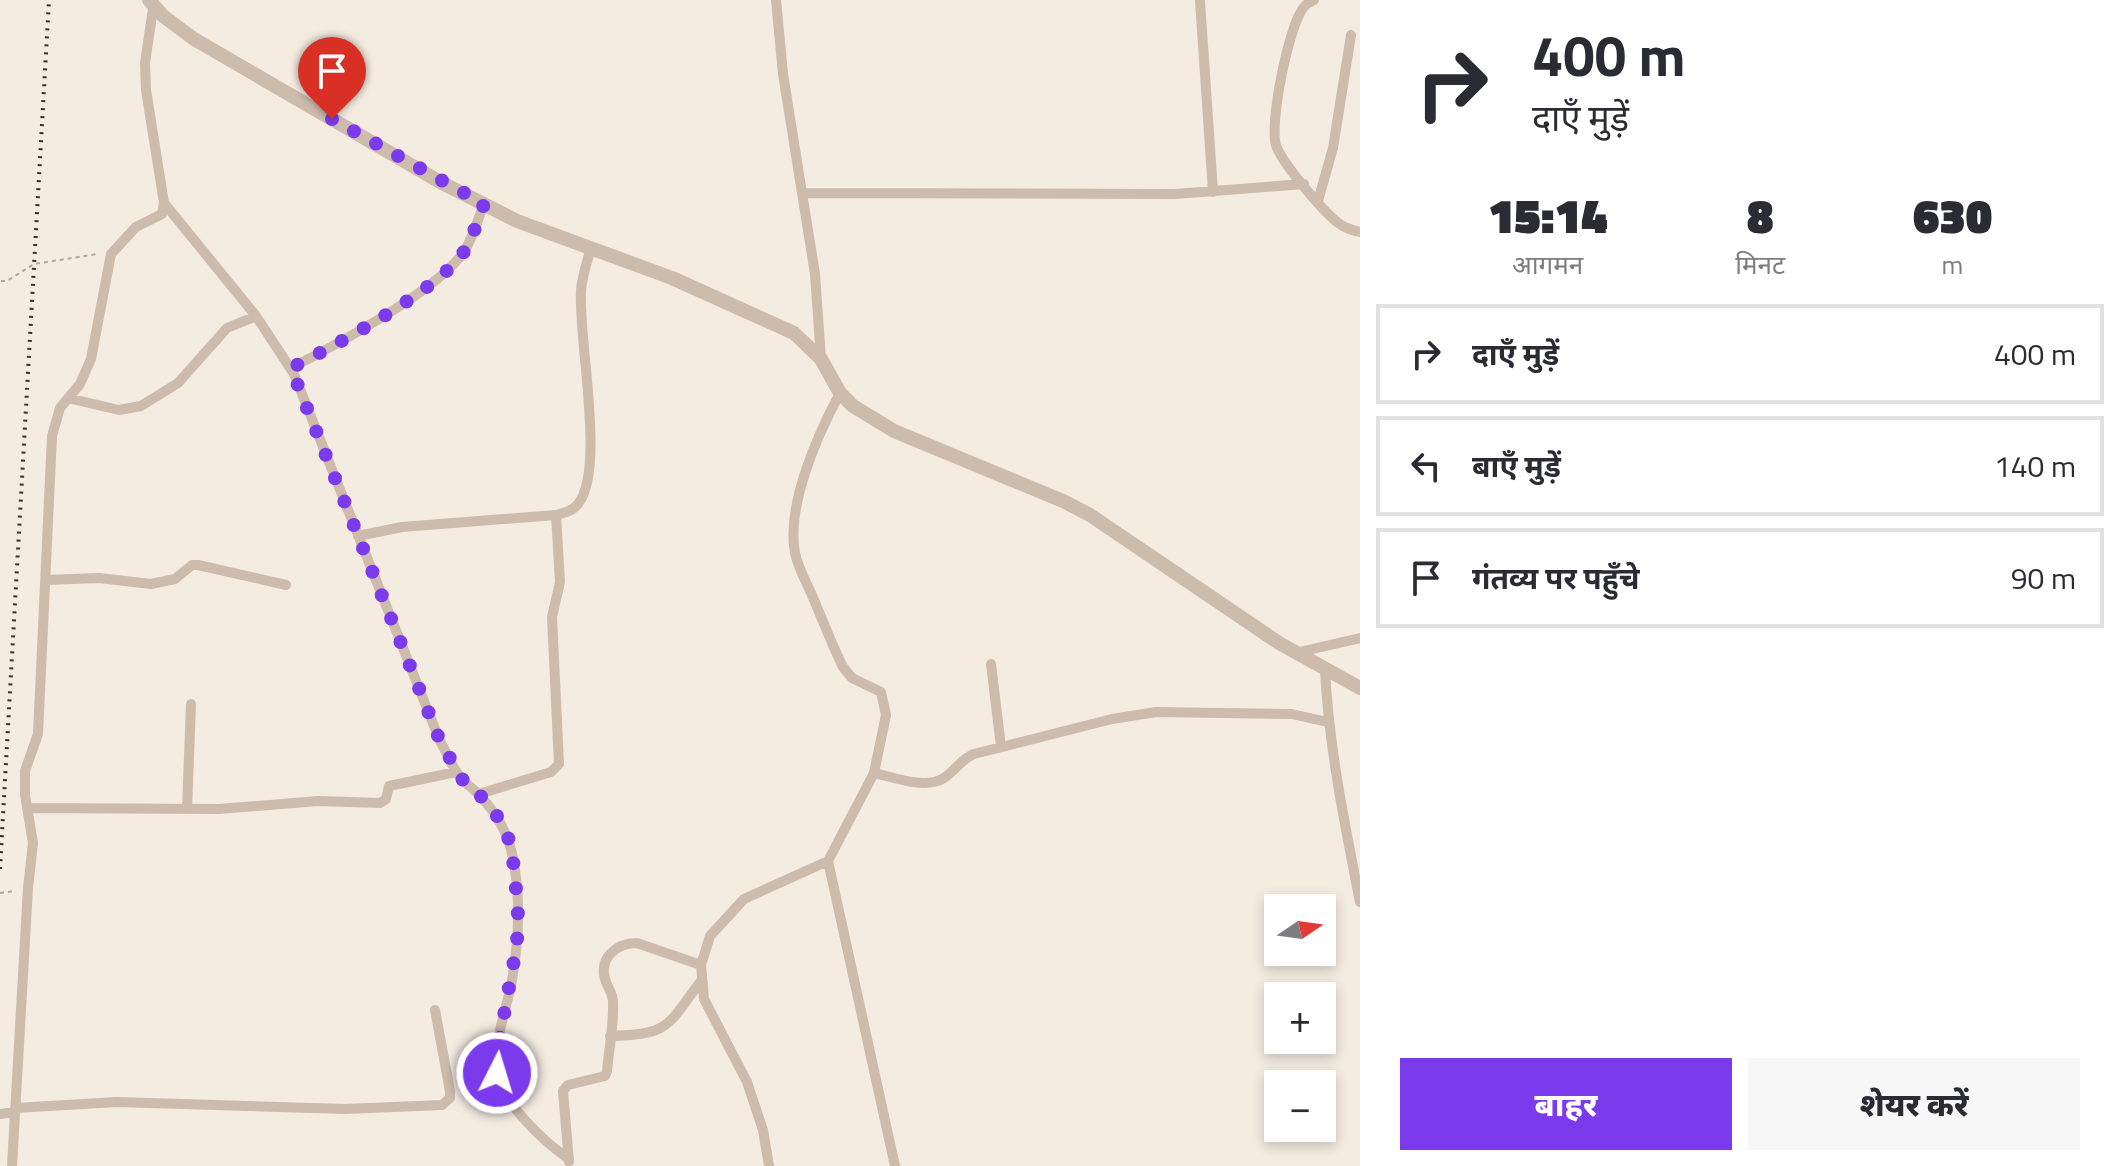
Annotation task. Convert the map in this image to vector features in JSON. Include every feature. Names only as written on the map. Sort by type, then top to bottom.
[{"type":"street","points":[[776,0],[781,61],[815,274],[821,359]]},
{"type":"street","points":[[1314,0],[1304,6],[1297,19],[1283,73],[1274,134],[1281,155],[1335,221],[1360,232]]},
{"type":"street","points":[[1200,1],[1213,192]]},
{"type":"street","points":[[12,1166],[28,888],[33,856],[25,771],[38,734],[52,436],[60,408],[80,384],[91,359],[111,254],[136,227],[162,214],[164,203],[146,90],[145,63],[152,2]]},
{"type":"street","points":[[152,2],[194,39],[442,183],[517,221],[672,278],[794,333],[821,359],[840,393],[861,412],[894,431],[1090,515],[1295,653],[1360,688]]},
{"type":"street","points":[[1318,201],[1333,148],[1351,35]]},
{"type":"street","points":[[802,193],[1175,194],[1304,184]]},
{"type":"street","points":[[164,203],[256,316],[291,368],[440,741],[456,772],[497,816],[508,837],[518,908],[515,957],[499,1042],[497,1073],[501,1085],[532,1128],[569,1163]]},
{"type":"street","points":[[291,368],[368,325],[442,276],[465,250],[484,204]]},
{"type":"street","points":[[358,536],[402,527],[556,515],[578,505],[589,471],[592,427],[582,340],[581,290],[591,248]]},
{"type":"street","points":[[68,398],[119,410],[141,406],[178,383],[227,328],[256,316]]},
{"type":"street","points":[[769,1166],[763,1130],[747,1082],[710,1014],[701,981],[701,965],[710,936],[744,899],[828,861],[874,773],[886,715],[884,698],[875,688],[852,678],[843,667],[803,577],[795,551],[796,509],[803,484],[822,430],[840,393]]},
{"type":"street","points":[[479,794],[551,772],[559,764],[552,617],[560,582],[556,515]]},
{"type":"street","points":[[46,580],[99,578],[151,584],[175,579],[192,565],[198,565],[286,585]]},
{"type":"street","points":[[1295,653],[1360,638]]},
{"type":"street","points":[[991,664],[1001,747]]},
{"type":"street","points":[[1325,670],[1327,722],[1360,902]]},
{"type":"street","points":[[187,809],[191,704]]},
{"type":"street","points":[[874,773],[915,782],[938,781],[947,777],[968,756],[1112,719],[1156,712],[1292,714],[1327,722]]},
{"type":"street","points":[[27,808],[187,809],[318,801],[380,803],[386,799],[389,786],[456,772]]},
{"type":"street","points":[[828,861],[895,1166]]},
{"type":"street","points":[[569,1163],[563,1091],[568,1085],[605,1076],[614,1000],[606,983],[604,965],[615,948],[625,943],[637,943],[701,965]]},
{"type":"street","points":[[610,1036],[644,1035],[659,1031],[701,981]]},
{"type":"street","points":[[0,1114],[15,1110],[117,1102],[345,1109],[442,1105],[450,1098],[450,1091],[435,1010]]},
{"type":"path","points":[[1,281],[7,281],[34,264],[111,254]]},
{"type":"path","points":[[0,893],[28,888]]},
{"type":"railway","points":[[0,869],[49,0]]},
{"type":"route","points":[[332,119],[484,204],[465,250],[442,276],[368,325],[291,368],[440,741],[456,772],[497,816],[508,837],[518,908],[517,944],[496,1058],[497,1073]]}]
